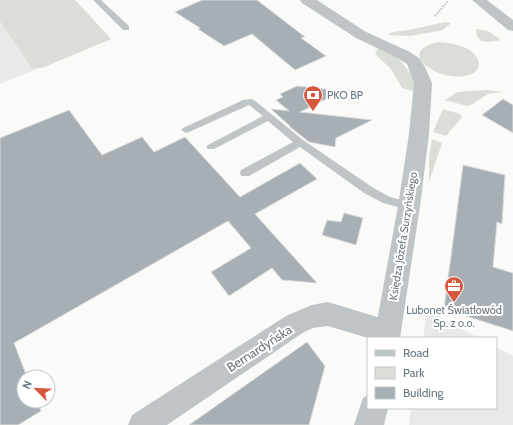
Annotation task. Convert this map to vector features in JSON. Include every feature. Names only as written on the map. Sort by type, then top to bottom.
[{"type":"street","name":"Księdza Józefa Surzyńskiego","points":[[307,0],[361,35],[402,54],[415,64],[423,83],[419,134],[409,206],[387,335]]},
{"type":"street","points":[[479,0],[513,27]]},
{"type":"street","name":"Bernardyńska","points":[[142,425],[295,324],[312,317],[328,314],[387,335]]},
{"type":"street","points":[[369,425],[373,409]]},
{"type":"lane","points":[[97,0],[126,28]]},
{"type":"lane","points":[[186,130],[246,102],[252,102],[300,142],[368,190],[387,200],[409,206]]},
{"type":"lane","points":[[211,147],[269,117]]},
{"type":"lane","points":[[244,173],[300,142]]},
{"type":"path","points":[[435,16],[449,0]]},
{"type":"shaded area","points":[[0,0],[75,0],[111,39],[0,84]]},
{"type":"shaded area","points":[[427,310],[477,337],[423,337]]},
{"type":"shaded area","points":[[497,348],[513,356],[513,425],[409,425],[411,409],[497,409]]},
{"type":"green space","points":[[0,0],[75,0],[111,39],[42,68],[32,68],[0,21]]},
{"type":"green space","points":[[445,22],[451,23],[439,31],[409,36],[388,35],[392,32]]},
{"type":"green space","points":[[476,29],[488,31],[501,40],[490,42],[481,41],[477,36]]},
{"type":"green space","points":[[439,42],[450,43],[471,51],[478,60],[478,68],[471,74],[464,76],[442,74],[432,70],[424,64],[420,58],[420,52],[426,46]]},
{"type":"green space","points":[[378,48],[396,55],[414,78],[416,92],[402,88],[391,69],[375,54]]},
{"type":"green space","points":[[486,90],[503,92],[488,94],[467,106],[445,100],[457,92]]},
{"type":"green space","points":[[443,109],[460,114],[462,117],[446,136],[433,132]]},
{"type":"green space","points":[[432,139],[442,143],[429,182],[429,157]]},
{"type":"building","points":[[202,0],[257,0],[305,37],[301,38],[326,56],[295,70],[252,34],[224,46],[175,12]]},
{"type":"building","name":"PKO BP","points":[[297,86],[342,91],[300,112],[372,120],[336,138],[335,147],[309,142],[271,109],[289,111],[276,100],[283,97],[280,94]]},
{"type":"building","points":[[503,99],[513,105],[513,133],[482,115]]},
{"type":"building","points":[[69,110],[102,155],[142,137],[154,152],[185,137],[240,197],[300,163],[317,179],[255,214],[317,283],[282,280],[272,268],[229,296],[211,272],[251,248],[228,221],[14,343],[24,369],[16,369],[16,409],[40,409],[41,411],[18,425],[0,425],[0,138]]},
{"type":"building","points":[[463,165],[505,175],[502,224],[497,222],[493,267],[513,273],[513,331],[444,309]]},
{"type":"building","points":[[344,213],[363,218],[356,245],[322,235],[327,220],[341,222]]},
{"type":"building","points":[[307,342],[325,366],[309,425],[189,425]]},
{"type":"place","name":"PKO BP","points":[[313,112]]},
{"type":"place","name":"Lubonet Światłowód Sp. z o.o.","points":[[454,303]]}]
